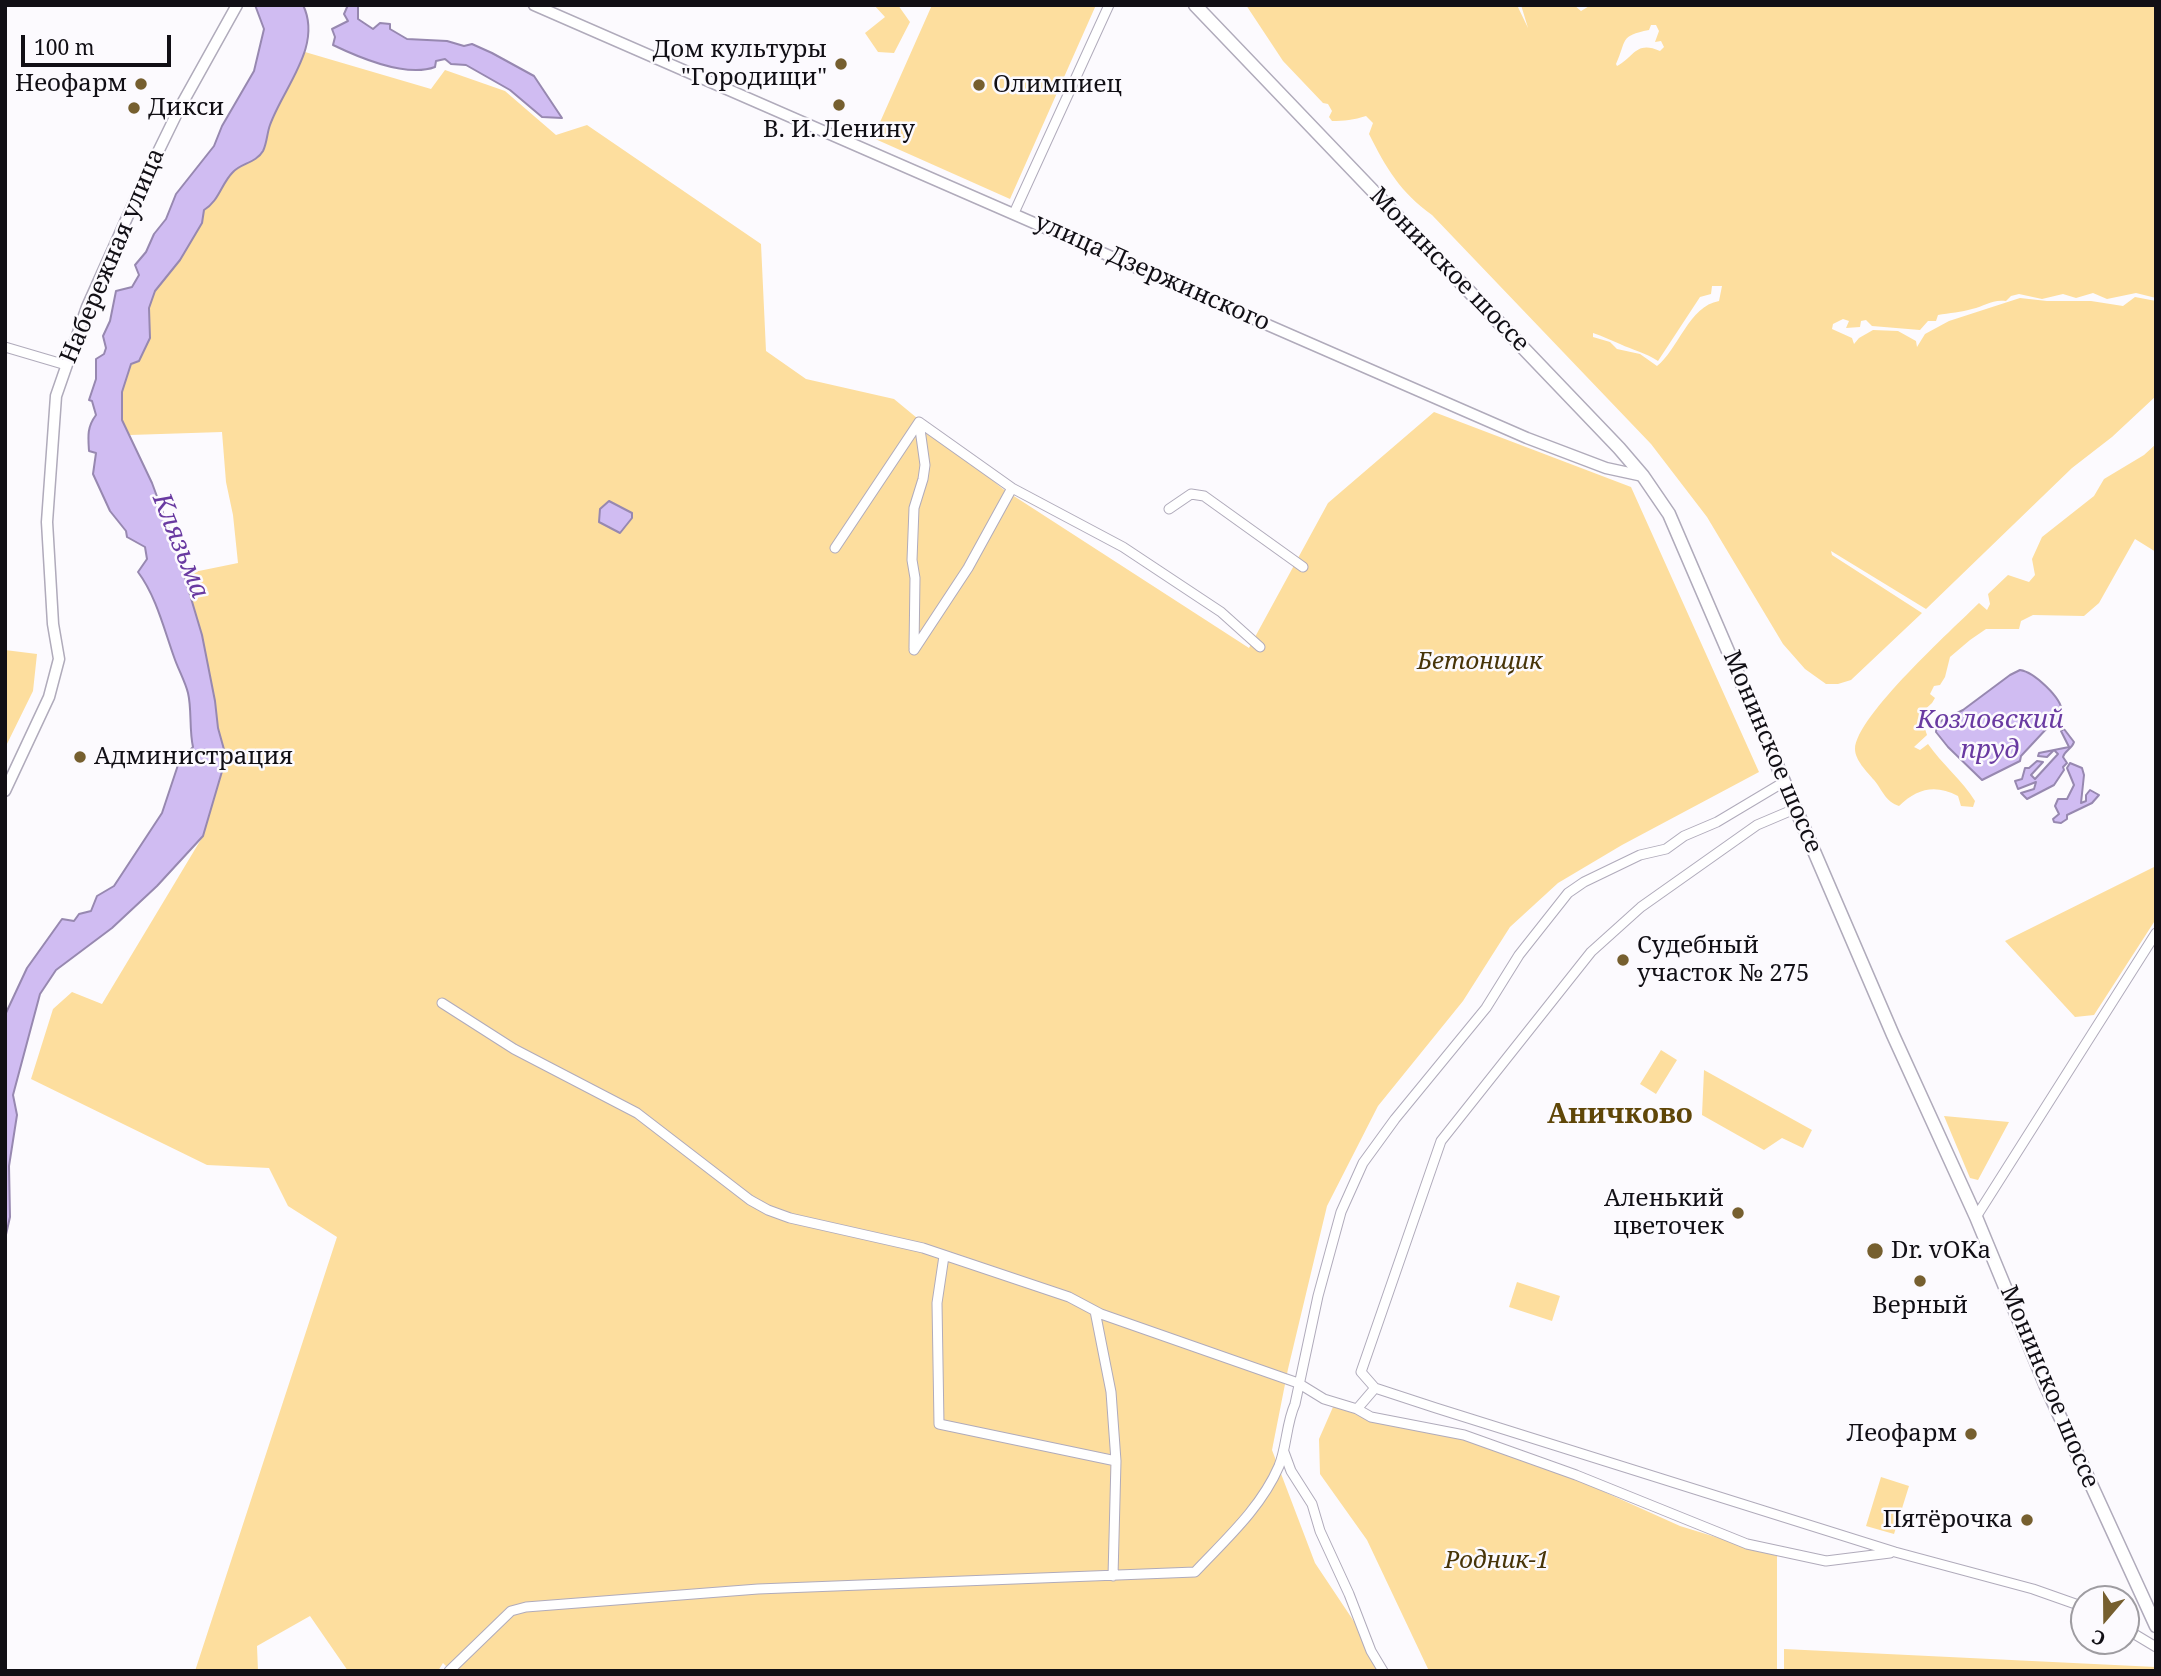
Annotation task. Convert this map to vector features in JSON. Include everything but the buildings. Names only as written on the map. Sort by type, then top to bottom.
[{"type":"main road","name":"Монинское шоссе","points":[[1195,5],[1619,448],[1643,476],[1669,514],[1893,1035],[1976,1217],[2045,1384],[2156,1626]]},
{"type":"street","name":"Набережная улица","points":[[5,791],[49,697],[59,659],[53,624],[47,522],[56,396],[65,365],[97,283],[144,179],[237,5]]},
{"type":"street","name":"улица Дзержинского","points":[[534,5],[1527,438],[1591,462],[1643,476]]},
{"type":"street","points":[[1014,213],[1109,5]]},
{"type":"street","points":[[5,348],[65,365]]},
{"type":"street","points":[[919,422],[925,465],[914,508],[914,650],[968,568],[1012,488]]},
{"type":"street","points":[[919,422],[1012,488],[1124,547],[1222,612],[1260,647]]},
{"type":"street","points":[[835,548],[919,422]]},
{"type":"street","points":[[1591,462],[1610,463],[1616,459],[1619,448]]},
{"type":"street","points":[[1169,509],[1191,494],[1204,496],[1303,567]]},
{"type":"street","points":[[449,1671],[511,1611],[526,1606],[758,1589],[1195,1572],[1250,1512],[1273,1477],[1284,1452],[1289,1417],[1295,1404],[1318,1296],[1341,1212],[1363,1163],[1395,1119],[1486,1008],[1519,955],[1568,893],[1584,882],[1640,855],[1666,849],[1684,836],[1717,822],[1784,782]]},
{"type":"street","points":[[1797,808],[1757,825],[1641,907],[1591,952],[1441,1141],[1361,1372],[1375,1388],[1895,1552],[2033,1589],[2070,1602]]},
{"type":"street","points":[[1976,1217],[2156,933]]},
{"type":"street","points":[[442,1003],[514,1049],[637,1113],[750,1200],[768,1210],[790,1218],[923,1248],[1069,1297],[1095,1311],[1298,1383],[1324,1399],[1357,1409],[1371,1417],[1464,1435],[1576,1475],[1747,1544],[1826,1561],[1895,1552]]},
{"type":"street","points":[[944,1256],[937,1303],[939,1424],[1116,1461]]},
{"type":"street","points":[[1095,1311],[1111,1392],[1116,1461],[1113,1576]]},
{"type":"street","points":[[1357,1409],[1375,1388]]},
{"type":"street","points":[[1284,1452],[1291,1471],[1312,1504],[1320,1531],[1371,1651],[1383,1671]]},
{"type":"street","points":[[2140,1637],[2156,1647]]},
{"type":"green space","points":[[874,5],[898,5],[910,22],[894,53],[878,52],[865,33],[885,17]]},
{"type":"green space","name":"Олимпиец","points":[[932,5],[1096,5],[1010,199],[873,138]]},
{"type":"green space","points":[[1246,5],[1517,5],[1528,28],[1521,5],[1574,5],[1581,11],[1591,5],[2156,5],[2156,298],[2136,293],[2107,299],[2093,293],[2076,298],[2063,294],[2042,299],[2019,294],[2006,301],[1938,315],[1936,321],[1928,321],[1920,330],[1872,326],[1866,320],[1861,321],[1860,327],[1846,328],[1849,321],[1843,319],[1833,324],[1832,329],[1852,338],[1854,344],[1873,330],[1898,331],[1916,341],[1917,347],[1925,334],[1949,321],[2020,298],[2047,301],[2091,301],[2123,306],[2135,297],[2156,301],[2156,396],[2112,437],[2072,468],[1926,609],[1831,551],[1832,555],[1922,613],[1851,680],[1826,684],[1805,669],[1783,644],[1707,517],[1651,444],[1432,215],[1403,189],[1388,169],[1369,134],[1373,123],[1366,116],[1332,121],[1329,117],[1332,111],[1328,104],[1323,103],[1283,61]],"holes":[[[1651,25],[1656,25],[1659,31],[1655,42],[1661,41],[1664,47],[1660,51],[1646,47],[1640,49],[1617,66],[1625,40],[1633,34],[1649,30]],[[1712,286],[1722,286],[1719,301],[1700,311],[1657,366],[1640,354],[1617,349],[1610,342],[1593,337],[1593,333],[1658,361],[1700,297],[1711,294]]]},
{"type":"green space","name":"Бетонщик","points":[[305,52],[431,89],[445,70],[505,91],[556,135],[587,125],[761,244],[766,351],[806,379],[894,399],[1003,489],[1249,648],[1328,503],[1434,412],[1631,487],[1759,772],[1622,845],[1558,883],[1510,927],[1463,1001],[1378,1106],[1327,1206],[1288,1369],[1272,1450],[1315,1563],[1387,1671],[451,1671],[443,1663],[438,1671],[348,1671],[310,1616],[257,1646],[258,1671],[195,1671],[337,1237],[288,1206],[269,1168],[207,1165],[31,1079],[53,1009],[72,992],[102,1004],[203,836],[223,768],[225,753],[202,635],[184,574],[238,563],[222,432],[130,435],[122,420],[122,392],[131,364],[150,338],[149,308],[155,291],[202,223],[204,210],[233,171],[256,159],[263,150],[270,123]]},
{"type":"green space","points":[[2156,444],[2156,552],[2135,539],[2099,603],[2084,616],[2033,615],[2021,621],[2019,629],[1986,629],[1950,657],[1945,677],[1940,685],[1934,686],[1930,694],[1935,698],[1920,714],[1927,735],[1914,747],[1920,750],[1928,744],[1970,793],[1975,801],[1973,807],[1961,806],[1958,796],[1934,789],[1913,795],[1899,806],[1890,801],[1862,766],[1855,749],[1871,716],[1908,673],[1979,603],[1987,610],[1990,604],[1988,594],[2008,575],[2029,582],[2035,575],[2032,559],[2042,537],[2094,496],[2104,479],[2144,455]]},
{"type":"green space","points":[[5,650],[37,654],[33,691],[5,748]]},
{"type":"green space","points":[[2156,866],[2156,919],[2094,1015],[2075,1017],[2005,941]]},
{"type":"green space","points":[[1661,1050],[1677,1060],[1656,1094],[1640,1084]]},
{"type":"green space","points":[[1704,1070],[1812,1130],[1803,1148],[1782,1138],[1764,1150],[1702,1115]]},
{"type":"green space","points":[[1944,1116],[2009,1122],[1978,1180],[1970,1178]]},
{"type":"green space","points":[[1517,1282],[1560,1296],[1552,1321],[1509,1307]]},
{"type":"green space","name":"Родник-1","points":[[1333,1407],[1489,1440],[1680,1526],[1777,1556],[1777,1671],[1429,1671],[1367,1540],[1320,1474],[1319,1439]]},
{"type":"green space","points":[[1881,1477],[1909,1486],[1894,1534],[1866,1526]]},
{"type":"green space","points":[[1784,1649],[2156,1667],[2156,1671],[1784,1671]]},
{"type":"water","points":[[255,5],[303,5],[308,20],[305,51],[270,125],[263,151],[236,169],[229,177],[213,202],[204,210],[202,223],[180,260],[155,291],[149,308],[150,338],[139,361],[131,364],[122,392],[122,420],[152,483],[176,548],[202,635],[225,753],[223,768],[203,836],[157,886],[112,928],[56,970],[40,994],[13,1095],[17,1115],[9,1166],[10,1217],[5,1239],[5,1015],[27,968],[62,919],[74,921],[79,914],[91,911],[97,896],[114,886],[162,813],[179,762],[193,747],[187,688],[155,602],[138,572],[147,559],[145,547],[127,537],[126,531],[110,511],[93,474],[96,453],[89,451],[88,436],[96,415],[92,401],[89,400],[96,379],[96,359],[104,354],[106,348],[103,336],[110,321],[116,291],[132,287],[139,275],[135,265],[166,219],[176,194],[214,146],[222,126],[254,71],[264,29]]},
{"type":"water","points":[[348,5],[358,5],[358,19],[373,29],[380,23],[390,24],[390,29],[407,39],[447,41],[464,46],[472,44],[492,53],[534,76],[562,118],[542,117],[510,90],[466,65],[451,64],[445,59],[436,61],[435,67],[423,70],[397,68],[369,61],[333,45],[335,37],[332,29],[348,21],[344,14]]},
{"type":"water","points":[[609,501],[632,513],[632,518],[620,533],[599,522],[600,509]]},
{"type":"water","name":"Козловский пруд","points":[[2020,670],[2046,686],[2061,706],[2062,712],[2021,756],[2020,761],[1982,780],[1936,732],[1937,723],[1963,710]]},
{"type":"water","points":[[2064,729],[2074,742],[2063,757],[2067,763],[2063,767],[2064,770],[2054,785],[2027,799],[2021,793],[2034,789],[2036,782],[2018,789],[2015,781],[2022,779],[2025,768],[2037,761],[2043,762],[2031,775],[2035,779],[2058,754],[2054,750],[2069,747],[2061,731]]},
{"type":"water","points":[[2054,750],[2047,757],[2038,756],[2039,753]]},
{"type":"water","points":[[2070,763],[2082,768],[2084,775],[2081,803],[2086,801],[2090,790],[2099,795],[2092,803],[2067,815],[2067,819],[2061,823],[2054,822],[2053,819],[2059,814],[2055,806],[2058,799],[2067,799],[2074,785],[2067,768]]},
{"type":"place","name":"Дом культуры \"Городищи\"","points":[[841,64]]},
{"type":"place","name":"Неофарм","points":[[141,84]]},
{"type":"place","name":"Олимпиец","points":[[979,85]]},
{"type":"place","name":"В. И. Ленину","points":[[839,105]]},
{"type":"place","name":"Дикси","points":[[134,108]]},
{"type":"place","name":"Администрация","points":[[80,757]]},
{"type":"place","name":"Судебный участок № 275","points":[[1623,960]]},
{"type":"place","name":"Аленький цветочек","points":[[1738,1213]]},
{"type":"place","name":"Dr. vOKa","points":[[1875,1251]]},
{"type":"place","name":"Верный","points":[[1920,1281]]},
{"type":"place","name":"Леофарм","points":[[1971,1434]]},
{"type":"place","name":"Пятёрочка","points":[[2027,1520]]},
{"type":"district","name":"Аничково","points":[[1620,1115]]},
{"type":"water label","name":"Клязьма","points":[[180,546]]}]
